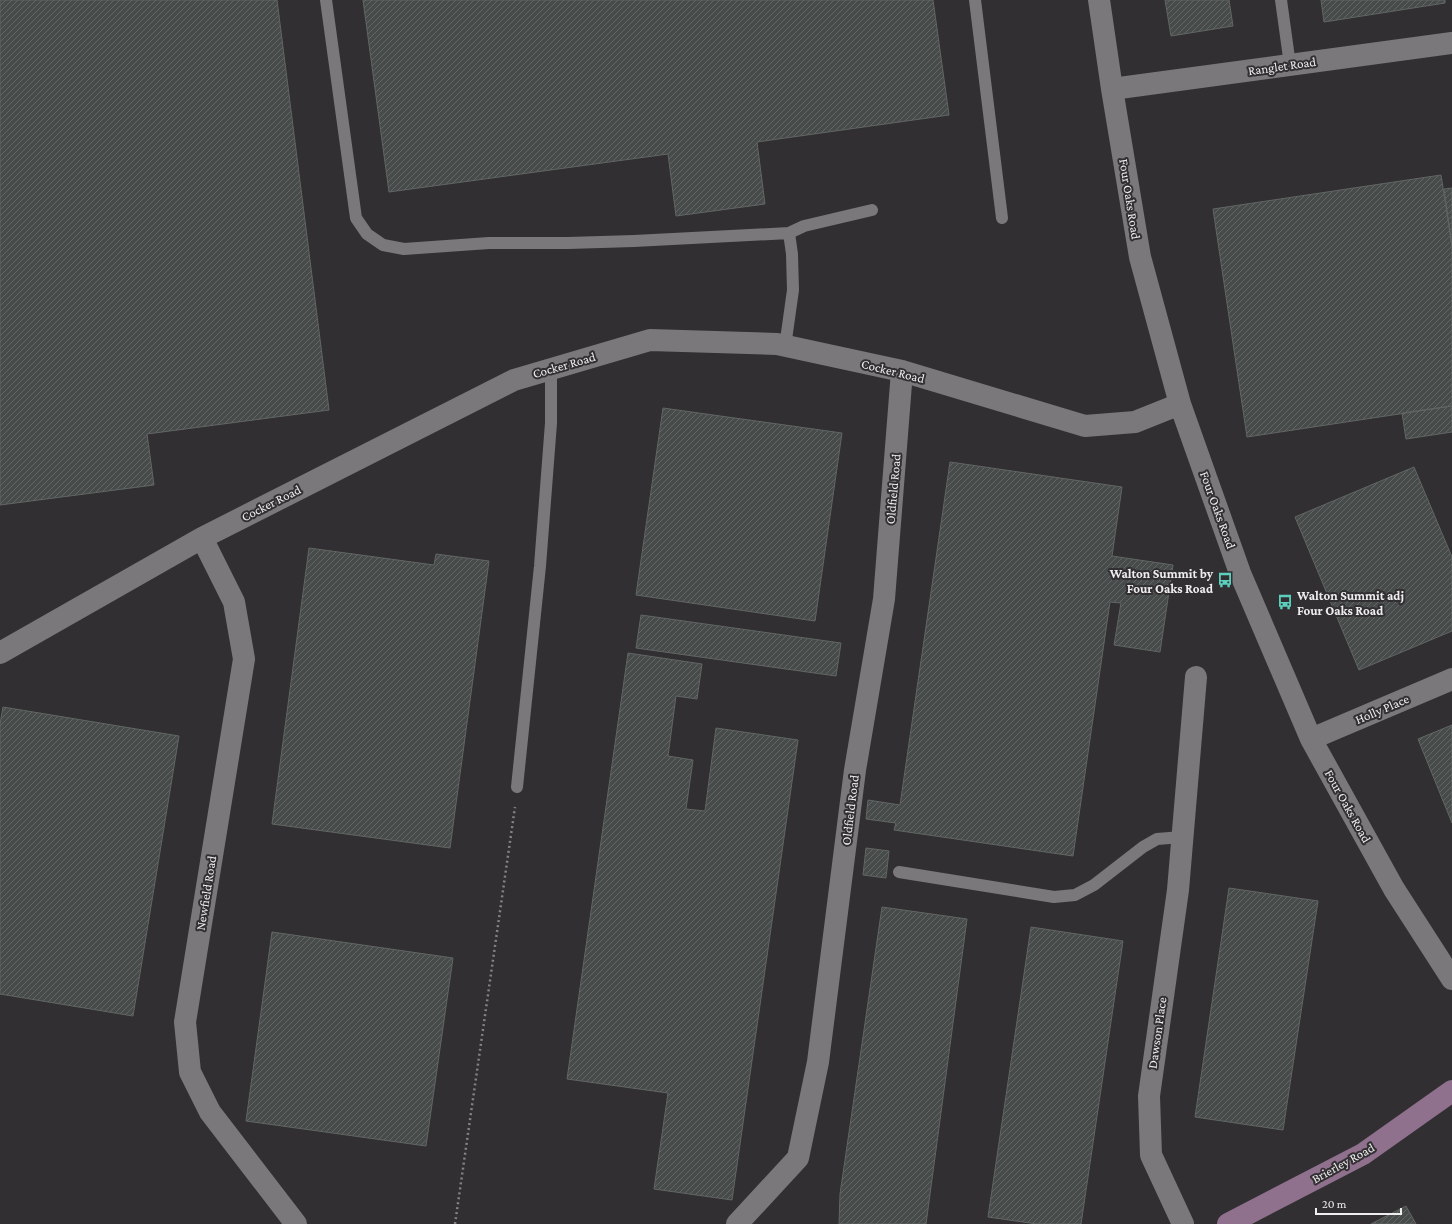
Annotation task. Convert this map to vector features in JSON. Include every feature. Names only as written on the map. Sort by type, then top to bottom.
[{"type":"street","name":"Four Oaks Road","points":[[1099,0],[1140,257],[1180,404],[1240,573],[1311,739],[1394,889],[1452,979]]},
{"type":"street","name":"Ranglet Road","points":[[1112,89],[1452,43]]},
{"type":"street","name":"Cocker Road","points":[[0,653],[202,538],[514,380],[650,340],[777,344],[785,347],[902,371],[1085,426],[1135,422],[1180,404]]},
{"type":"street","name":"Oldfield Road","points":[[737,1224],[798,1158],[818,1062],[855,770],[884,599],[902,371]]},
{"type":"street","name":"Newfield Road","points":[[202,538],[234,602],[244,659],[185,1022],[190,1072],[210,1112],[296,1224]]},
{"type":"street","name":"Dawson Place","points":[[1183,1224],[1151,1155],[1149,1096],[1178,890],[1196,677]]},
{"type":"street","name":"Holly Place","points":[[1311,739],[1452,679]]},
{"type":"street","name":"Brierley Road","points":[[1228,1224],[1363,1154],[1452,1092]]},
{"type":"lane","points":[[326,0],[356,218],[367,234],[383,245],[404,249],[489,243],[634,241],[789,233],[804,226],[872,210]]},
{"type":"lane","points":[[976,0],[1002,218]]},
{"type":"lane","points":[[1281,0],[1290,65]]},
{"type":"lane","points":[[785,347],[793,290],[792,254],[789,233]]},
{"type":"lane","points":[[517,787],[540,566],[551,423],[551,369]]},
{"type":"lane","points":[[899,872],[1054,897],[1075,895],[1094,885],[1143,847],[1157,839],[1182,837]]},
{"type":"path","points":[[455,1224],[517,787]]},
{"type":"building","points":[[0,0],[277,0],[329,410],[147,434],[154,485],[0,505]]},
{"type":"building","points":[[363,0],[933,0],[949,115],[757,142],[765,204],[676,216],[668,154],[389,192]]},
{"type":"building","points":[[1165,0],[1229,0],[1233,26],[1171,36]]},
{"type":"building","points":[[1321,0],[1445,0],[1445,3],[1324,22]]},
{"type":"building","points":[[1441,175],[1452,246],[1452,406],[1247,437],[1213,209]]},
{"type":"building","points":[[1452,188],[1452,246],[1444,189]]},
{"type":"building","points":[[1452,406],[1452,432],[1406,439],[1402,413]]},
{"type":"building","points":[[663,408],[842,433],[815,621],[636,595]]},
{"type":"building","points":[[950,462],[1122,487],[1112,556],[1173,565],[1160,652],[1114,645],[1121,603],[1110,602],[1073,856],[894,830],[896,823],[866,819],[868,800],[900,805]]},
{"type":"building","points":[[1414,467],[1452,557],[1452,631],[1359,670],[1295,517]]},
{"type":"building","points":[[309,548],[434,565],[436,554],[489,561],[450,848],[272,824]]},
{"type":"building","points":[[641,615],[841,643],[836,676],[636,648]]},
{"type":"building","points":[[628,653],[702,664],[697,699],[676,696],[668,756],[693,760],[686,809],[705,811],[716,728],[798,740],[732,1200],[654,1189],[668,1093],[567,1079]]},
{"type":"building","points":[[3,707],[179,736],[133,1016],[0,994],[0,724]]},
{"type":"building","points":[[1452,725],[1452,823],[1418,739]]},
{"type":"building","points":[[866,848],[889,851],[886,878],[863,875]]},
{"type":"building","points":[[1229,888],[1318,901],[1283,1130],[1195,1117]]},
{"type":"building","points":[[882,907],[967,919],[926,1224],[839,1224],[840,1194]]},
{"type":"building","points":[[1031,927],[1123,941],[1081,1224],[1037,1224],[988,1217]]},
{"type":"building","points":[[272,932],[453,958],[426,1146],[246,1121]]},
{"type":"building","points":[[1406,1206],[1416,1224],[1371,1224]]},
{"type":"place","name":"Walton Summit by Four Oaks Road","points":[[1225,580]]},
{"type":"place","name":"Walton Summit adj Four Oaks Road","points":[[1285,602]]}]
